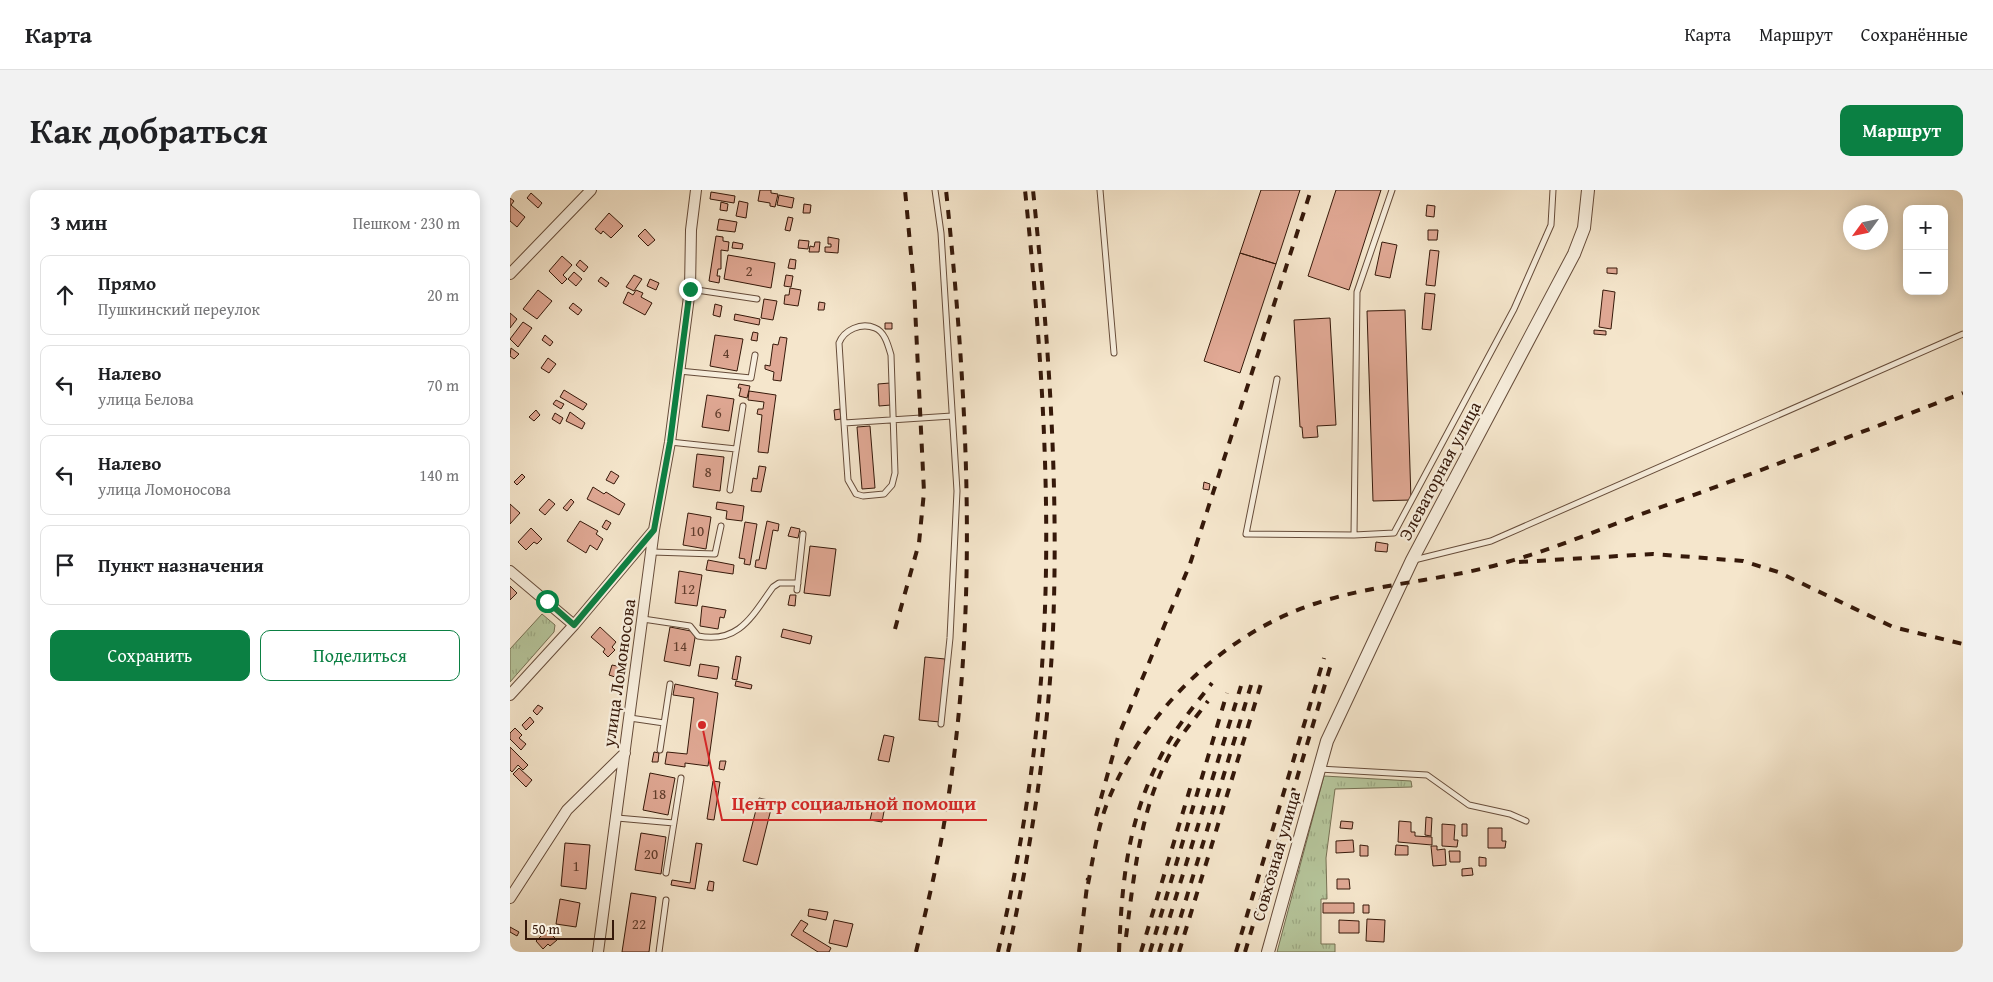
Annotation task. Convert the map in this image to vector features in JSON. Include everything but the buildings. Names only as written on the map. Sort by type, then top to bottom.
[{"type":"street","points":[[510,274],[591,190]]},
{"type":"street","name":"улица Ломоносова","points":[[598,952],[618,818],[654,530],[670,442],[690,289],[691,230],[696,190]]},
{"type":"street","name":"Элеваторная улица","points":[[1318,769],[1327,741],[1412,560],[1567,268],[1584,228],[1588,190]]},
{"type":"street","points":[[510,695],[574,625],[654,530]]},
{"type":"street","points":[[510,572],[574,625]]},
{"type":"street","points":[[510,898],[566,810],[625,753]]},
{"type":"street","name":"Совхозная улица","points":[[1268,952],[1318,769]]},
{"type":"lane","points":[[935,190],[941,233],[957,491],[950,638],[941,724]]},
{"type":"lane","points":[[1100,190],[1114,353]]},
{"type":"lane","points":[[1354,535],[1357,292],[1392,190]]},
{"type":"lane","points":[[1277,379],[1246,534],[1354,535],[1394,533],[1514,309],[1551,225],[1553,190]]},
{"type":"lane","points":[[690,289],[757,299]]},
{"type":"lane","points":[[874,327],[888,346],[894,420],[894,480],[884,494],[871,496],[856,494],[848,480],[839,343],[846,332],[853,328],[874,327]]},
{"type":"lane","points":[[1412,560],[1491,541],[1963,334]]},
{"type":"lane","points":[[679,371],[751,378],[755,355]]},
{"type":"lane","points":[[730,490],[743,406]]},
{"type":"lane","points":[[844,423],[952,416]]},
{"type":"lane","points":[[670,442],[736,449]]},
{"type":"lane","points":[[652,552],[715,554],[721,526]]},
{"type":"lane","points":[[797,590],[804,534]]},
{"type":"lane","points":[[643,619],[690,626],[698,636],[714,639],[736,632],[744,625],[773,587],[779,583],[798,584]]},
{"type":"lane","points":[[660,750],[670,684]]},
{"type":"lane","points":[[630,718],[664,723]]},
{"type":"lane","points":[[1318,769],[1427,775],[1469,805],[1510,814],[1526,821]]},
{"type":"lane","points":[[666,873],[681,778]]},
{"type":"lane","points":[[618,818],[674,823]]},
{"type":"lane","points":[[659,952],[666,900]]},
{"type":"green space","points":[[542,614],[555,625],[554,632],[510,682],[510,649]]},
{"type":"green space","points":[[1324,776],[1411,781],[1412,787],[1335,789],[1326,858],[1327,899],[1321,899],[1321,944],[1335,944],[1335,952],[1277,952]]},
{"type":"railway","points":[[895,629],[919,543],[924,492],[914,286],[905,190]]},
{"type":"railway","points":[[916,952],[944,824],[963,666],[967,507],[965,428],[954,269],[946,190]]},
{"type":"railway","points":[[998,952],[1027,802],[1037,727],[1043,651],[1046,536],[1043,420],[1036,305],[1025,190]]},
{"type":"railway","points":[[1008,952],[1030,840],[1046,727],[1054,594],[1055,536],[1052,420],[1033,190]]},
{"type":"railway","points":[[1096,816],[1118,737],[1190,564],[1311,190]]},
{"type":"railway","points":[[1088,884],[1102,817],[1126,764],[1145,734],[1167,705],[1192,679],[1249,634],[1281,617],[1338,597],[1386,586],[1459,574],[1544,550],[1770,467],[1963,393]]},
{"type":"railway","points":[[1519,562],[1653,554],[1743,561],[1778,572],[1893,627],[1963,644]]},
{"type":"railway","points":[[1236,952],[1324,658]]},
{"type":"railway","points":[[1245,952],[1332,661]]},
{"type":"railway","points":[[1170,952],[1252,682]]},
{"type":"railway","points":[[1119,952],[1125,874],[1134,825],[1142,801],[1151,777],[1168,743],[1212,683]]},
{"type":"railway","points":[[1179,952],[1261,684]]},
{"type":"railway","points":[[1159,952],[1241,686]]},
{"type":"railway","points":[[1150,952],[1227,693]]},
{"type":"railway","points":[[1126,937],[1140,843],[1152,797],[1160,775],[1174,747],[1208,701]]},
{"type":"railway","points":[[1141,952],[1192,782]]},
{"type":"railway","points":[[1079,952],[1088,878]]},
{"type":"place","name":"Центр социальной помощи","points":[[702,725]]},
{"type":"route","points":[[547,601],[574,625],[654,530],[670,442],[690,289]]}]
